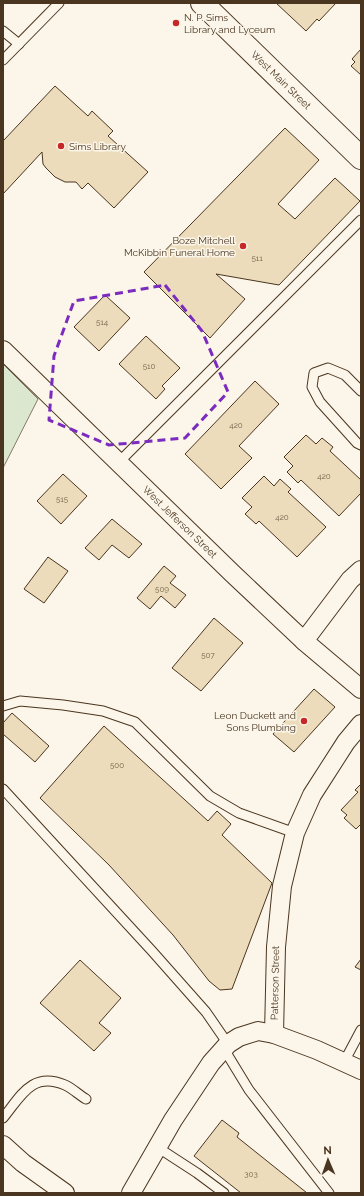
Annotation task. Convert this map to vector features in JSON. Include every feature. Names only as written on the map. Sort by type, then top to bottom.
[{"type":"main road","name":"West Main Street","points":[[202,3],[361,158]]},
{"type":"street","name":"West Jefferson Street","points":[[3,350],[233,574],[304,641],[361,689]]},
{"type":"street","points":[[304,641],[350,580],[361,570]]},
{"type":"street","name":"Patterson Street","points":[[131,1193],[172,1120],[211,1063],[226,1047],[239,1037],[258,1031],[274,1034],[276,947],[282,886],[295,833],[312,795],[346,742],[361,724]]},
{"type":"street","points":[[274,1034],[317,1050],[361,1070]]},
{"type":"street","points":[[3,1145],[23,1163],[65,1193]]},
{"type":"lane","points":[[3,60],[53,5]]},
{"type":"lane","points":[[3,31],[19,44]]},
{"type":"lane","points":[[118,462],[361,220]]},
{"type":"lane","points":[[361,391],[345,375],[328,368],[314,372],[312,387],[320,402],[357,444],[361,445]]},
{"type":"lane","points":[[3,706],[20,702],[63,705],[103,711],[135,722],[210,796],[239,813],[295,833]]},
{"type":"lane","points":[[3,789],[206,1012],[249,1090],[329,1193]]},
{"type":"lane","points":[[344,1062],[361,1030]]},
{"type":"lane","points":[[3,1118],[27,1089],[35,1083],[42,1081],[54,1082],[66,1086],[86,1099]]},
{"type":"lane","points":[[157,1147],[197,1173],[224,1193]]},
{"type":"highlighted area","points":[[165,285],[202,331],[228,392],[185,438],[109,445],[49,420],[54,356],[74,301]]},
{"type":"green space","points":[[3,364],[38,399],[3,468]]},
{"type":"building","points":[[276,3],[336,3],[319,21],[317,19],[306,31]]},
{"type":"building","points":[[361,49],[361,75],[351,66],[355,62],[352,59]]},
{"type":"building","name":"Sims Library","points":[[55,86],[88,116],[92,111],[113,131],[108,136],[148,172],[114,208],[88,183],[82,189],[76,182],[65,182],[55,177],[43,164],[42,152],[3,194],[3,141]]},
{"type":"building","name":"Boze Mitchell McKibbin Funeral Home","points":[[285,128],[319,160],[278,204],[295,219],[335,178],[360,201],[279,285],[216,274],[245,299],[210,338],[144,272]]},
{"type":"building","points":[[105,295],[130,318],[99,351],[74,327]]},
{"type":"building","points":[[146,336],[180,368],[162,386],[165,389],[156,399],[119,364]]},
{"type":"building","points":[[255,381],[279,404],[239,446],[252,458],[221,489],[185,454]]},
{"type":"building","points":[[306,435],[316,444],[322,438],[333,447],[330,451],[361,480],[361,493],[339,516],[301,480],[298,483],[287,472],[293,466],[284,457]]},
{"type":"building","points":[[63,474],[87,496],[61,524],[37,501]]},
{"type":"building","points":[[264,476],[274,486],[280,479],[291,489],[288,492],[326,527],[297,557],[259,521],[256,524],[245,514],[252,507],[242,498]]},
{"type":"building","points":[[112,519],[142,544],[129,558],[112,545],[99,560],[85,548]]},
{"type":"building","points":[[48,557],[68,571],[44,603],[24,589]]},
{"type":"building","points":[[164,566],[176,576],[170,583],[186,595],[175,608],[161,596],[150,609],[137,598]]},
{"type":"building","points":[[214,618],[243,643],[201,691],[172,668]]},
{"type":"building","name":"Leon Duckett and Sons Plumbing","points":[[314,689],[335,707],[294,752],[273,734]]},
{"type":"building","points":[[12,713],[49,746],[35,762],[3,734],[3,723]]},
{"type":"building","points":[[104,726],[208,821],[217,811],[231,824],[222,835],[272,883],[232,989],[220,990],[209,981],[173,935],[109,865],[40,798]]},
{"type":"building","points":[[361,784],[361,826],[360,825],[356,829],[344,818],[347,815],[341,810],[358,792],[355,790]]},
{"type":"building","points":[[361,959],[361,970],[355,967]]},
{"type":"building","points":[[80,960],[121,998],[99,1023],[111,1033],[94,1051],[40,1003]]},
{"type":"building","points":[[222,1120],[239,1133],[237,1137],[307,1193],[241,1193],[194,1156]]},
{"type":"place","name":"N. P. Sims Library and Lyceum","points":[[176,23]]},
{"type":"place","name":"Sims Library","points":[[61,146]]},
{"type":"place","name":"Boze Mitchell McKibbin Funeral Home","points":[[243,246]]},
{"type":"place","name":"Leon Duckett and Sons Plumbing","points":[[304,721]]}]
